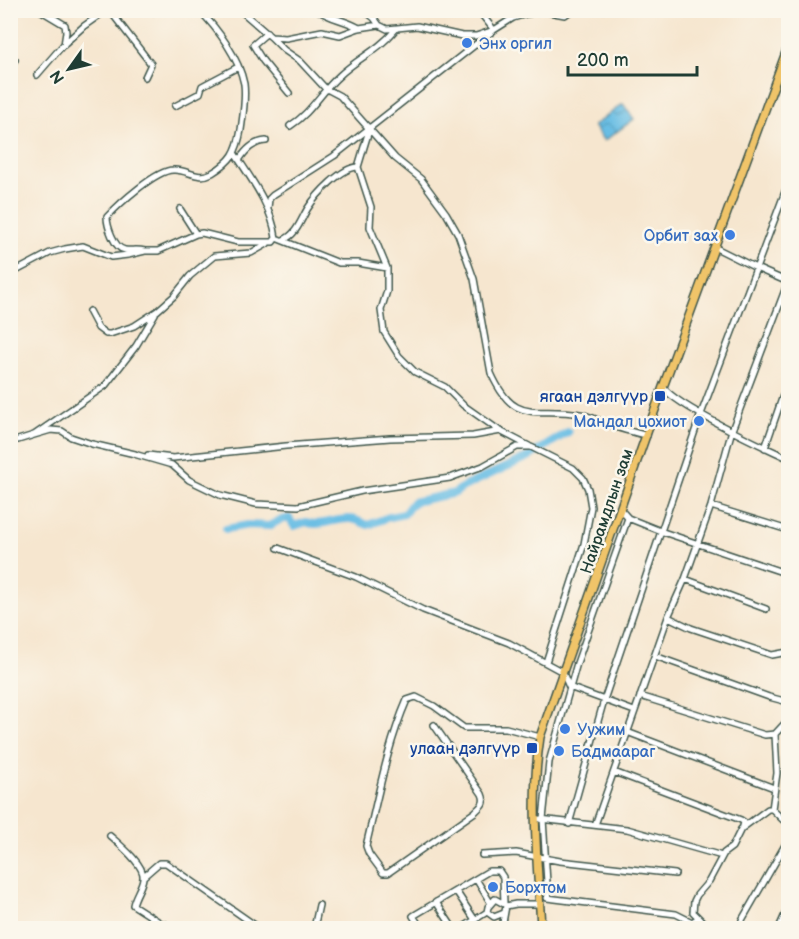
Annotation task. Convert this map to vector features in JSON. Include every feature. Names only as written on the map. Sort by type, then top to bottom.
[{"type":"main road","name":"Найрамдлын зам","points":[[541,928],[536,858],[539,819],[535,769],[540,737],[663,387],[789,47]]},
{"type":"street","points":[[40,10],[65,26],[63,45]]},
{"type":"street","points":[[199,10],[221,37],[238,67],[244,85],[244,111],[237,157],[268,209],[279,239],[339,263],[358,263],[387,268]]},
{"type":"street","points":[[240,10],[300,61],[325,88],[340,96],[395,158],[421,179],[446,213],[458,234],[474,279],[491,373],[496,385],[510,403],[514,407],[533,411],[580,414],[647,436]]},
{"type":"street","points":[[318,10],[324,15],[348,21],[360,28]]},
{"type":"street","points":[[364,10],[379,25],[387,29],[417,26],[462,36],[476,36],[494,30]]},
{"type":"street","points":[[372,10],[374,18]]},
{"type":"street","points":[[478,10],[494,30]]},
{"type":"street","points":[[483,16],[494,10]]},
{"type":"street","points":[[268,209],[269,199],[273,195],[334,156],[494,30],[513,18],[526,14],[543,11],[565,15],[572,10]]},
{"type":"street","points":[[37,75],[63,45],[84,26],[101,14],[112,12],[151,64],[145,77]]},
{"type":"street","points":[[289,93],[253,45],[269,35],[286,38],[322,31],[339,35],[379,25]]},
{"type":"street","points":[[290,126],[310,110],[325,88],[379,47],[396,29]]},
{"type":"street","points":[[175,106],[201,93],[202,86],[238,67]]},
{"type":"street","points":[[779,73],[789,76]]},
{"type":"street","points":[[369,127],[358,167],[371,207],[370,227],[387,268],[387,291],[381,310],[384,333],[393,348],[415,372],[445,387],[463,405],[501,432],[573,468],[579,473],[588,489],[591,507],[584,544],[546,662]]},
{"type":"street","points":[[145,251],[125,250],[118,247],[107,224],[107,217],[121,202],[154,176],[166,170],[186,171],[196,177],[206,176],[259,142],[266,141]]},
{"type":"street","points":[[89,311],[98,328],[110,334],[134,326],[157,311],[174,296],[190,276],[214,256],[250,253],[269,243],[289,237],[297,229],[310,205],[330,183],[351,167],[358,167]]},
{"type":"street","points":[[569,824],[604,700],[702,414],[789,184]]},
{"type":"street","points":[[180,209],[195,234]]},
{"type":"street","points":[[16,271],[50,253],[83,246],[111,257],[158,251],[202,233],[238,242],[269,243]]},
{"type":"street","points":[[595,825],[668,617],[685,579],[711,506],[732,430],[788,282],[716,248]]},
{"type":"street","points":[[34,435],[105,386],[136,346],[157,311]]},
{"type":"street","points":[[765,448],[789,381]]},
{"type":"street","points":[[663,387],[668,394],[702,414],[765,448],[789,458]]},
{"type":"street","points":[[18,440],[51,430],[62,431],[92,444],[172,465],[189,480],[220,495],[256,504],[298,506],[362,491],[450,478],[483,466],[517,447],[532,447]]},
{"type":"street","points":[[134,454],[173,458],[286,446],[390,438],[473,436],[501,432]]},
{"type":"street","points":[[711,506],[789,530]]},
{"type":"street","points":[[620,509],[628,518],[663,532],[789,574]]},
{"type":"street","points":[[548,898],[546,859],[539,819],[549,762],[570,687],[628,518]]},
{"type":"street","points":[[278,548],[356,577],[423,610],[509,643],[563,673],[570,687],[634,711]]},
{"type":"street","points":[[685,579],[766,609]]},
{"type":"street","points":[[668,617],[691,628],[772,655],[789,652]]},
{"type":"street","points":[[655,656],[768,697],[789,702]]},
{"type":"street","points":[[789,665],[787,676],[789,684]]},
{"type":"street","points":[[640,696],[765,735],[775,734],[789,720]]},
{"type":"street","points":[[434,725],[482,794],[483,805],[388,873],[383,873],[366,846],[392,744],[407,700],[416,697],[434,706],[464,728],[506,728],[540,737]]},
{"type":"street","points":[[550,708],[563,714]]},
{"type":"street","points":[[627,732],[774,788]]},
{"type":"street","points":[[772,809],[777,773],[775,734]]},
{"type":"street","points":[[614,772],[744,822],[743,826]]},
{"type":"street","points":[[709,928],[693,910],[694,898],[709,881],[743,826],[763,811],[772,809]]},
{"type":"street","points":[[772,809],[783,820],[789,820]]},
{"type":"street","points":[[539,819],[641,832],[723,856]]},
{"type":"street","points":[[110,836],[134,859],[144,876]]},
{"type":"street","points":[[742,920],[789,840]]},
{"type":"street","points":[[482,855],[516,853],[536,858],[675,874]]},
{"type":"street","points":[[177,928],[161,923],[133,905],[144,876],[159,863],[166,863],[259,928]]},
{"type":"street","points":[[421,928],[413,916],[493,870],[503,877],[505,904],[502,928]]},
{"type":"street","points":[[462,928],[487,912],[490,902],[476,879]]},
{"type":"street","points":[[456,891],[475,920]]},
{"type":"street","points":[[490,902],[498,899],[505,904],[516,904],[548,898],[676,915],[694,922],[698,918]]},
{"type":"street","points":[[436,902],[453,928]]},
{"type":"street","points":[[314,928],[319,905]]},
{"type":"street","points":[[779,928],[789,908]]},
{"type":"street","points":[[487,912],[496,917],[504,913]]},
{"type":"water","points":[[623,104],[634,119],[604,141],[593,126]]},
{"type":"waterway","points":[[226,529],[248,525],[269,526],[289,518],[294,526],[306,522],[317,524],[350,519],[368,525],[404,514],[413,502],[455,493],[463,487],[530,456],[568,432]]},
{"type":"place","name":"Энх оргил","points":[[467,43]]},
{"type":"place","name":"Орбит зах","points":[[730,235]]},
{"type":"place","name":"ягаан дэлгүүр","points":[[660,396]]},
{"type":"place","name":"Мандал цохиот","points":[[699,421]]},
{"type":"place","name":"Уужим","points":[[565,729]]},
{"type":"place","name":"улаан дэлгүүр","points":[[532,748]]},
{"type":"place","name":"Бадмаараг","points":[[559,751]]},
{"type":"place","name":"Борхтом","points":[[493,887]]}]
